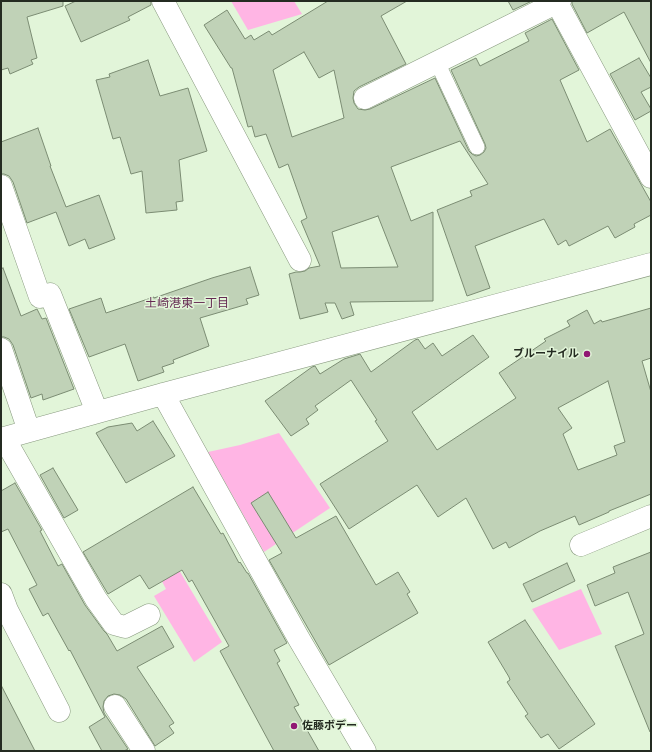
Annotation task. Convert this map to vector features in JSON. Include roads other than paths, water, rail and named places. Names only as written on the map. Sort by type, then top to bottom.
[{"type":"street","points":[[163,1],[300,260]]},
{"type":"street","points":[[365,98],[558,2],[651,177]]},
{"type":"street","points":[[1,186],[40,296],[50,294],[97,412]]},
{"type":"street","points":[[149,615],[125,627],[114,624],[96,598],[3,438],[651,264]]},
{"type":"street","points":[[1,349],[29,431]]},
{"type":"street","points":[[163,394],[298,639],[365,751]]},
{"type":"street","points":[[580,545],[651,516]]},
{"type":"street","points":[[1,594],[6,610],[59,711]]},
{"type":"street","points":[[116,706],[144,751]]},
{"type":"lane","points":[[437,62],[477,147]]},
{"type":"place","name":"ブルーナイル","points":[[587,354]]},
{"type":"place","name":"佐藤ボデー","points":[[294,726]]},
{"type":"district","name":"土崎港東一丁目","points":[[187,304]]}]
